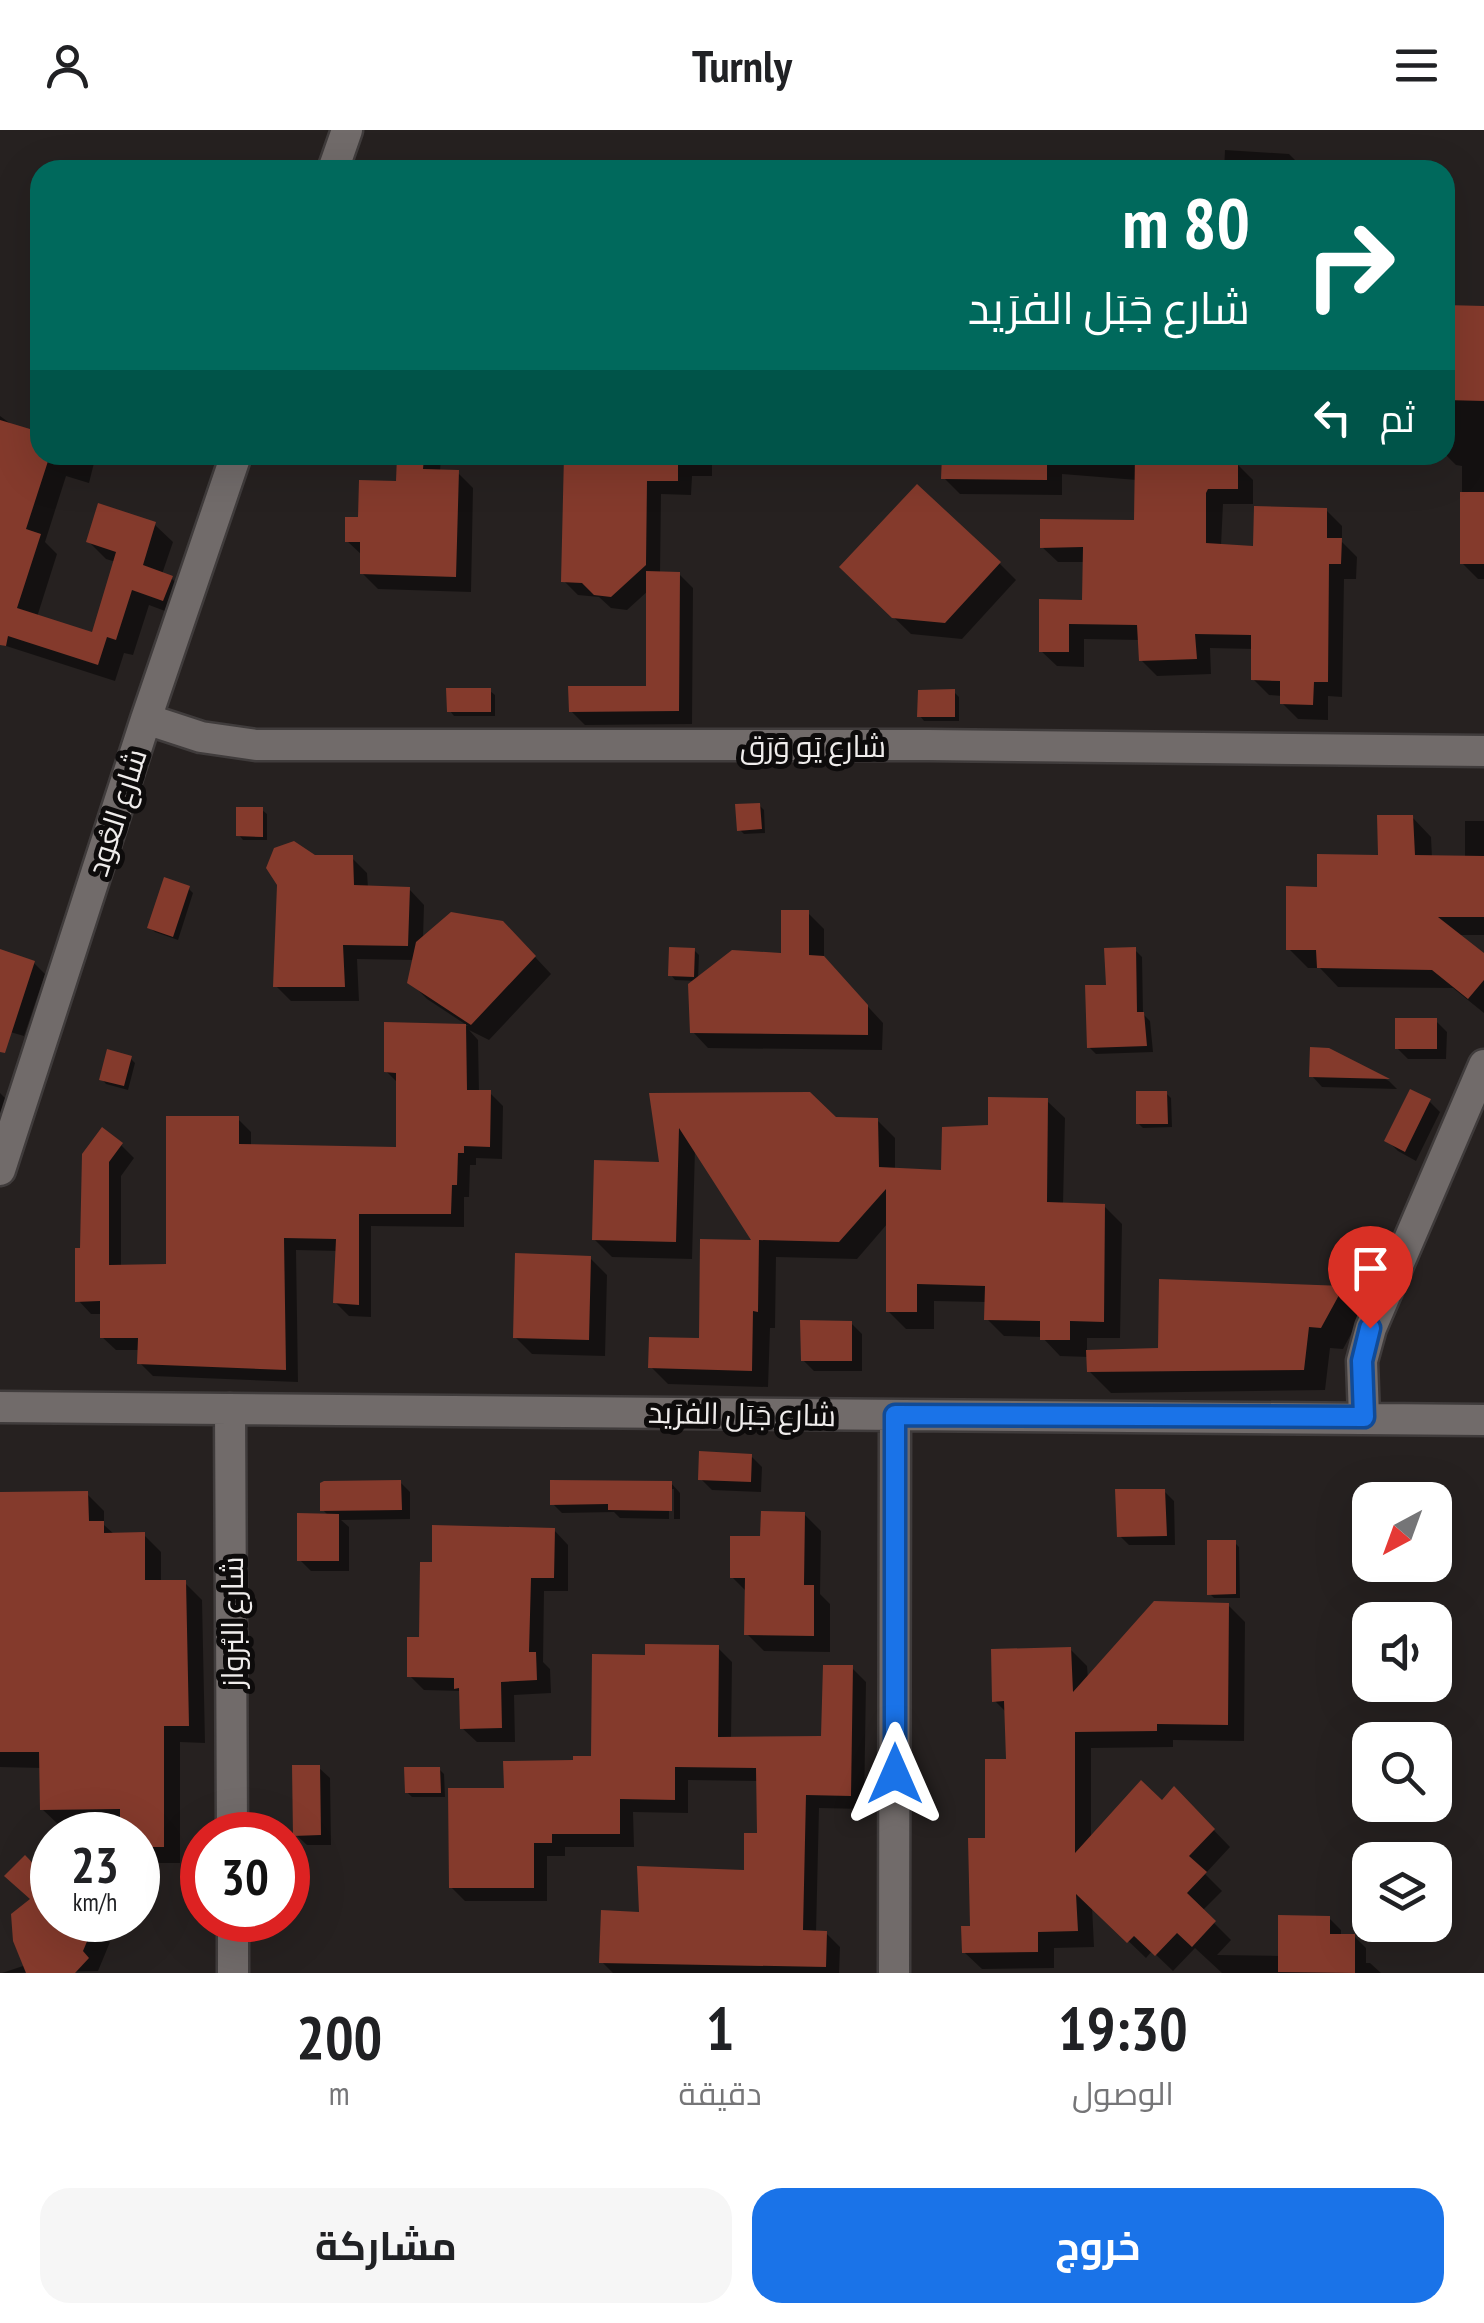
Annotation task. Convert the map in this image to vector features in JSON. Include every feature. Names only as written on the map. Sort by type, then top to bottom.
[{"type":"street","points":[[336,160],[347,130]]},
{"type":"street","name":"شارع العُود","points":[[0,1170],[233,465]]},
{"type":"street","name":"شارع يَو وَرَق","points":[[146,719],[201,736],[256,745],[929,744],[1484,751]]},
{"type":"street","points":[[1364,1417],[1362,1361],[1370,1328],[1484,1065]]},
{"type":"street","name":"شارع جَبَل الفرَيد","points":[[0,1407],[1484,1420]]},
{"type":"street","name":"شارع البُرواز","points":[[230,1410],[232,1812]]},
{"type":"street","points":[[894,1973],[895,1415]]},
{"type":"street","points":[[232,1942],[233,1973]]},
{"type":"building","points":[[1455,305],[1484,306],[1484,401],[1455,400]]},
{"type":"building","points":[[0,420],[30,429],[30,465],[47,465],[26,529],[41,534],[17,608],[92,632],[116,552],[86,542],[98,503],[156,522],[143,565],[173,576],[163,601],[132,590],[116,640],[107,637],[98,665],[8,636],[6,646],[0,645]]},
{"type":"building","points":[[397,465],[459,470],[456,577],[360,574],[360,542],[345,542],[345,517],[358,517],[359,480],[396,481]]},
{"type":"building","points":[[564,465],[678,465],[678,481],[647,481],[646,565],[611,597],[594,595],[582,583],[561,582]]},
{"type":"building","points":[[942,465],[1047,465],[1047,480],[941,479]]},
{"type":"building","points":[[1135,465],[1238,465],[1238,489],[1208,489],[1206,493],[1206,543],[1253,546],[1254,506],[1327,508],[1327,538],[1342,538],[1341,564],[1329,564],[1328,682],[1314,682],[1313,705],[1280,704],[1280,681],[1251,680],[1251,635],[1195,634],[1197,659],[1139,661],[1137,625],[1069,624],[1069,652],[1039,652],[1039,599],[1082,600],[1083,547],[1040,548],[1040,519],[1134,520]]},
{"type":"building","points":[[917,484],[1001,562],[945,623],[892,618],[839,567]]},
{"type":"building","points":[[1460,492],[1484,492],[1484,564],[1460,564]]},
{"type":"building","points":[[646,571],[680,572],[679,711],[569,712],[568,686],[646,686]]},
{"type":"building","points":[[446,688],[491,688],[491,712],[447,712]]},
{"type":"building","points":[[955,689],[955,717],[917,717],[918,690]]},
{"type":"building","points":[[760,803],[762,829],[737,831],[735,804]]},
{"type":"building","points":[[236,807],[263,807],[263,837],[236,836]]},
{"type":"building","points":[[1377,815],[1413,815],[1415,855],[1484,856],[1484,917],[1438,917],[1484,953],[1484,980],[1468,999],[1432,970],[1317,968],[1316,950],[1286,950],[1286,886],[1317,887],[1317,854],[1378,855]]},
{"type":"building","points":[[294,841],[315,855],[353,855],[354,885],[410,887],[408,946],[343,945],[345,987],[273,987],[277,885],[266,868],[274,848]]},
{"type":"building","points":[[164,877],[190,886],[173,937],[147,928]]},
{"type":"building","points":[[781,910],[809,910],[809,955],[824,956],[868,1005],[868,1035],[690,1033],[688,984],[732,950],[781,953]]},
{"type":"building","points":[[451,912],[503,921],[536,956],[471,1025],[407,983],[416,942]]},
{"type":"building","points":[[669,947],[695,948],[694,977],[668,976]]},
{"type":"building","points":[[1136,947],[1137,1012],[1144,1012],[1147,1046],[1087,1048],[1085,985],[1106,985],[1104,948]]},
{"type":"building","points":[[0,949],[35,961],[5,1053],[0,1052]]},
{"type":"building","points":[[1395,1018],[1437,1018],[1437,1049],[1395,1049]]},
{"type":"building","points":[[384,1022],[466,1024],[467,1090],[491,1090],[490,1147],[464,1146],[464,1153],[458,1153],[451,1214],[359,1214],[359,1305],[333,1303],[336,1239],[284,1238],[286,1370],[137,1364],[138,1338],[100,1338],[100,1301],[75,1302],[75,1248],[80,1248],[82,1154],[102,1127],[123,1143],[109,1162],[109,1265],[166,1264],[166,1116],[239,1116],[239,1144],[396,1147],[396,1073],[384,1072]]},
{"type":"building","points":[[1310,1047],[1329,1048],[1390,1079],[1309,1077]]},
{"type":"building","points":[[107,1049],[132,1056],[124,1086],[99,1080]]},
{"type":"building","points":[[1410,1089],[1431,1099],[1405,1152],[1384,1141]]},
{"type":"building","points":[[1136,1091],[1167,1091],[1168,1124],[1136,1124]]},
{"type":"building","points":[[810,1092],[836,1117],[878,1118],[879,1167],[941,1170],[942,1127],[988,1125],[988,1097],[1048,1098],[1047,1202],[1105,1204],[1104,1322],[1070,1321],[1070,1340],[1040,1340],[1040,1321],[984,1320],[985,1286],[917,1284],[917,1312],[886,1312],[886,1189],[839,1242],[759,1240],[752,1371],[648,1368],[649,1337],[699,1338],[700,1239],[751,1240],[679,1128],[676,1242],[592,1240],[594,1160],[659,1162],[649,1093]]},
{"type":"building","points":[[515,1253],[591,1256],[589,1340],[513,1338]]},
{"type":"building","points":[[1159,1279],[1344,1286],[1321,1328],[1309,1327],[1304,1370],[1087,1372],[1086,1350],[1158,1348]]},
{"type":"building","points":[[800,1320],[852,1321],[852,1361],[801,1361]]},
{"type":"building","points":[[699,1451],[752,1454],[751,1482],[698,1480]]},
{"type":"building","points":[[401,1480],[402,1510],[320,1511],[320,1483],[324,1481]]},
{"type":"building","points":[[550,1480],[672,1481],[672,1511],[608,1510],[608,1504],[550,1505]]},
{"type":"building","points":[[1115,1489],[1165,1489],[1167,1536],[1117,1537]]},
{"type":"building","points":[[88,1491],[89,1521],[104,1521],[104,1533],[145,1532],[145,1580],[186,1580],[189,1726],[164,1726],[164,1847],[160,1847],[160,1812],[40,1810],[39,1752],[0,1752],[0,1492]]},
{"type":"building","points":[[761,1511],[805,1512],[804,1585],[814,1585],[814,1636],[744,1635],[745,1578],[730,1578],[730,1536],[760,1536]]},
{"type":"building","points":[[297,1513],[339,1514],[339,1561],[297,1561]]},
{"type":"building","points":[[432,1525],[555,1528],[554,1578],[531,1578],[529,1652],[536,1652],[537,1680],[501,1682],[502,1728],[460,1729],[459,1688],[454,1689],[454,1678],[407,1677],[407,1637],[419,1637],[420,1562],[432,1562]]},
{"type":"building","points":[[1207,1540],[1236,1540],[1236,1594],[1207,1595]]},
{"type":"building","points":[[1154,1601],[1229,1603],[1228,1725],[1157,1724],[1157,1731],[1075,1732],[1075,1853],[1141,1780],[1162,1800],[1174,1786],[1215,1829],[1189,1856],[1207,1872],[1187,1893],[1216,1921],[1192,1947],[1177,1933],[1155,1956],[1134,1936],[1127,1943],[1076,1894],[1078,1931],[1038,1932],[1038,1952],[962,1953],[961,1926],[970,1926],[968,1838],[985,1838],[985,1759],[1006,1759],[1004,1701],[992,1702],[991,1649],[1071,1647],[1073,1692]]},
{"type":"building","points":[[645,1644],[719,1645],[718,1737],[821,1736],[823,1665],[853,1665],[851,1796],[806,1795],[803,1930],[827,1931],[826,1967],[599,1963],[601,1910],[639,1912],[637,1866],[744,1870],[744,1833],[757,1833],[756,1768],[675,1767],[675,1800],[620,1799],[620,1834],[552,1834],[552,1843],[534,1843],[534,1888],[449,1888],[448,1788],[504,1788],[503,1761],[591,1756],[592,1654],[645,1655]]},
{"type":"building","points":[[292,1765],[320,1765],[321,1835],[310,1835],[310,1812],[293,1812]]},
{"type":"building","points":[[404,1767],[440,1767],[441,1793],[405,1793]]},
{"type":"building","points":[[25,1855],[30,1860],[30,1899],[4,1876]]},
{"type":"building","points":[[30,1899],[30,1942],[87,1942],[83,1951],[89,1958],[75,1973],[26,1973],[13,1941],[11,1914]]},
{"type":"building","points":[[1278,1915],[1330,1916],[1330,1934],[1352,1934],[1355,1973],[1278,1972]]},
{"type":"route","points":[[895,1774],[895,1415],[1364,1417],[1362,1361],[1370,1328]]}]
